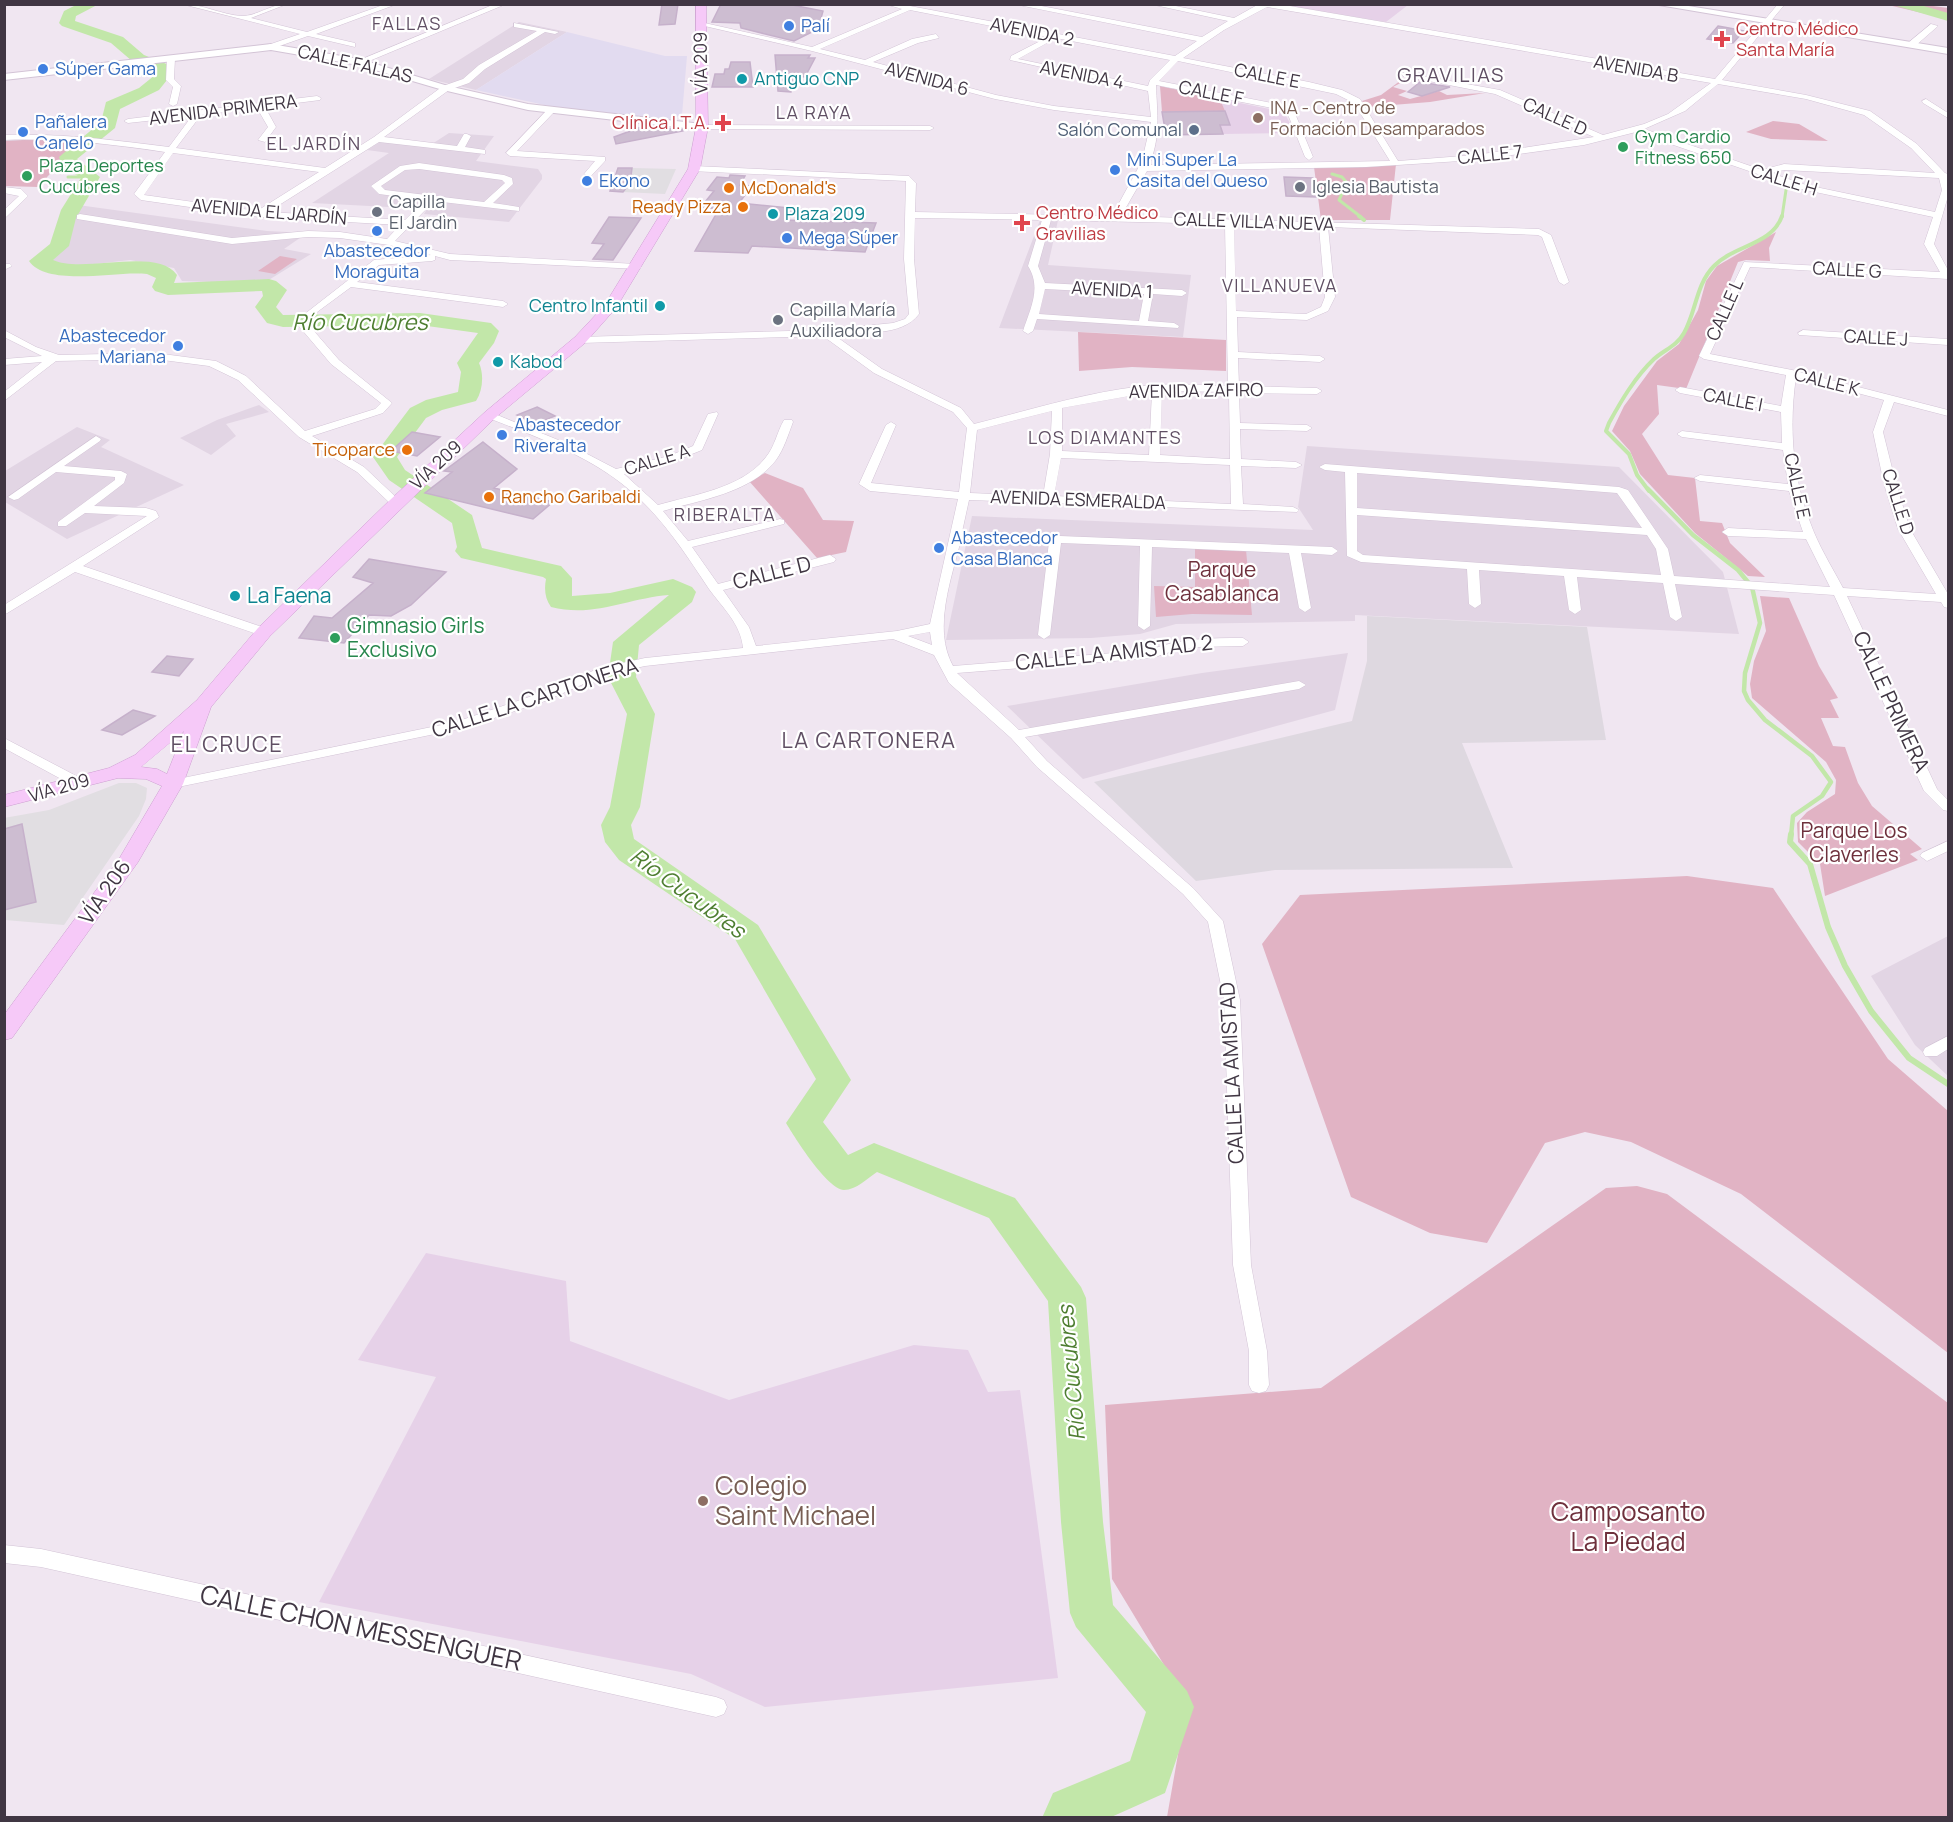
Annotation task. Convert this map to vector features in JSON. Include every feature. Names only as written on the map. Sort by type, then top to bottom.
[{"type":"main road","name":"VÍA 209","points":[[4,801],[116,772],[142,759],[204,704],[264,632],[398,500],[490,415],[580,340],[609,308],[694,169],[702,127],[700,24],[702,6]]},
{"type":"main road","name":"VÍA 206","points":[[4,1032],[128,862],[173,784],[204,704]]},
{"type":"main road","points":[[142,759],[166,768],[173,784]]},
{"type":"main road","points":[[116,772],[150,773],[173,784]]},
{"type":"street","points":[[185,4],[352,45]]},
{"type":"street","points":[[245,18],[284,4]]},
{"type":"street","points":[[271,47],[394,4]]},
{"type":"street","points":[[360,63],[503,4]]},
{"type":"street","name":"AVENIDA 2","points":[[888,4],[1176,59]]},
{"type":"street","points":[[813,49],[920,4]]},
{"type":"street","points":[[1017,4],[1206,40]]},
{"type":"street","points":[[1153,4],[1237,21]]},
{"type":"street","points":[[1657,4],[1948,51]]},
{"type":"street","name":"CALLE 7","points":[[1146,168],[1395,162],[1491,156],[1602,138],[1636,129],[1682,109],[1716,82],[1782,4]]},
{"type":"street","points":[[1115,219],[1146,168],[1156,120],[1152,86],[1162,70],[1206,40],[1265,5]]},
{"type":"street","name":"AVENIDA B","points":[[1265,5],[1824,100],[1867,113],[1914,146],[1946,176]]},
{"type":"street","name":"AVENIDA 6","points":[[700,24],[813,49],[1029,104],[1156,120]]},
{"type":"street","points":[[517,25],[555,32]]},
{"type":"street","points":[[1911,45],[1934,26]]},
{"type":"street","points":[[259,214],[376,139],[446,88],[466,81],[482,67],[544,30]]},
{"type":"street","points":[[865,63],[915,41],[936,36]]},
{"type":"street","name":"AVENIDA 4","points":[[1054,36],[1014,60],[1152,86]]},
{"type":"street","name":"CALLE FALLAS","points":[[4,77],[271,47],[360,63],[446,88],[551,111],[702,127]]},
{"type":"street","points":[[171,58],[170,80],[177,86],[173,104]]},
{"type":"street","name":"CALLE E","points":[[1176,59],[1340,92],[1357,101],[1395,162]]},
{"type":"street","name":"CALLE D","points":[[1403,74],[1497,92],[1602,138]]},
{"type":"street","name":"CALLE F","points":[[1152,86],[1284,108],[1290,111],[1309,157]]},
{"type":"street","name":"AVENIDA PRIMERA","points":[[128,121],[317,98]]},
{"type":"street","points":[[1926,101],[1948,116]]},
{"type":"street","points":[[260,105],[272,127],[262,140]]},
{"type":"street","points":[[1934,107],[1948,108]]},
{"type":"street","points":[[551,111],[510,153],[602,159],[588,174]]},
{"type":"street","name":"AVENIDA EL JARDÍN","points":[[198,113],[138,194],[141,197],[259,214],[407,223]]},
{"type":"street","points":[[702,127],[930,128]]},
{"type":"street","name":"CALLE H","points":[[1636,129],[1759,173],[1853,199],[1936,215]]},
{"type":"street","points":[[4,138],[46,136],[98,139],[328,171]]},
{"type":"street","points":[[460,149],[467,136]]},
{"type":"street","points":[[376,139],[482,152]]},
{"type":"street","points":[[486,205],[509,180],[409,166],[375,186],[382,192],[516,209]]},
{"type":"street","points":[[1759,173],[1784,167],[1946,176],[1946,190],[1936,215],[1929,244],[1944,264],[1948,275]]},
{"type":"street","points":[[580,340],[825,333],[895,326],[908,321],[914,314],[909,259],[912,183],[909,178],[694,169]]},
{"type":"street","points":[[4,190],[18,191],[24,196],[4,216]]},
{"type":"street","points":[[390,243],[431,199]]},
{"type":"street","name":"CALLE VILLA NUEVA","points":[[910,214],[1229,221],[1539,232],[1546,235],[1564,282]]},
{"type":"street","points":[[81,217],[232,241],[308,234],[340,235],[390,243],[450,257]]},
{"type":"street","points":[[1028,331],[1042,286],[1041,275],[1033,266],[1047,217]]},
{"type":"street","points":[[1229,221],[1237,507]]},
{"type":"street","points":[[1231,314],[1307,317],[1325,309],[1330,297],[1323,224]]},
{"type":"street","points":[[309,315],[376,261],[450,257],[636,267]]},
{"type":"street","name":"CALLE G","points":[[1747,264],[1948,275]]},
{"type":"street","name":"CALLE L","points":[[1704,356],[1747,264]]},
{"type":"street","points":[[350,284],[503,304]]},
{"type":"street","name":"AVENIDA 1","points":[[1042,286],[1182,293]]},
{"type":"street","points":[[1143,323],[1149,291]]},
{"type":"street","points":[[1032,316],[1174,326]]},
{"type":"street","points":[[303,325],[335,362],[387,403],[379,411],[303,435]]},
{"type":"street","points":[[4,333],[32,349],[55,357]]},
{"type":"street","points":[[825,333],[878,371],[957,410],[972,428]]},
{"type":"street","name":"CALLE J","points":[[1803,333],[1948,342]]},
{"type":"street","points":[[1233,355],[1320,359]]},
{"type":"street","name":"CALLE K","points":[[1704,356],[1792,373],[1948,413]]},
{"type":"street","points":[[4,398],[22,387],[55,357]]},
{"type":"street","points":[[4,362],[55,357],[186,358],[230,370],[248,382],[303,435],[357,467],[398,500]]},
{"type":"street","name":"CALLE E","points":[[1792,373],[1786,410],[1794,488],[1804,523],[1839,592]]},
{"type":"street","points":[[1154,458],[1157,388]]},
{"type":"street","name":"AVENIDA ZAFIRO","points":[[972,428],[1105,394],[1157,388],[1317,392]]},
{"type":"street","name":"CALLE I","points":[[1680,390],[1786,410]]},
{"type":"street","name":"CALLE D","points":[[1890,398],[1878,432],[1890,484],[1904,529],[1947,601]]},
{"type":"street","points":[[1048,499],[1056,454],[1057,407]]},
{"type":"street","name":"CALLE A","points":[[615,473],[673,458],[698,448],[713,414]]},
{"type":"street","points":[[490,415],[527,429],[615,473],[631,484],[656,509],[715,588],[750,639],[750,650]]},
{"type":"street","points":[[656,509],[723,489],[761,470],[776,450],[788,423]]},
{"type":"street","name":"AVENIDA ESMERALDA","points":[[891,425],[865,484],[870,488],[964,496],[1293,510]]},
{"type":"street","points":[[1235,426],[1307,428]]},
{"type":"street","name":"CALLE LA AMISTAD","points":[[972,428],[964,496],[936,627],[939,653],[954,680],[1016,735],[1042,764],[1188,891],[1215,921],[1232,1000],[1242,1265],[1258,1351],[1259,1385]]},
{"type":"street","points":[[1682,434],[1788,447]]},
{"type":"street","points":[[14,497],[96,439]]},
{"type":"street","points":[[1056,454],[1296,465]]},
{"type":"street","points":[[1325,467],[1624,492],[1662,549],[1676,616]]},
{"type":"street","points":[[54,469],[121,474],[120,481],[62,524]]},
{"type":"street","points":[[1350,469],[1351,553],[1354,556],[1947,601]]},
{"type":"street","points":[[1700,478],[1794,488]]},
{"type":"street","points":[[4,611],[76,568],[153,517],[152,513],[146,511],[83,509]]},
{"type":"street","points":[[1352,511],[1650,532]]},
{"type":"street","points":[[683,546],[780,522]]},
{"type":"street","points":[[1728,532],[1810,536]]},
{"type":"street","points":[[956,535],[1146,545],[1332,551]]},
{"type":"street","points":[[1044,635],[1055,541]]},
{"type":"street","points":[[1144,626],[1146,545]]},
{"type":"street","points":[[1294,550],[1305,608]]},
{"type":"street","name":"CALLE D","points":[[715,588],[830,559]]},
{"type":"street","points":[[1473,566],[1475,604]]},
{"type":"street","points":[[76,568],[264,632]]},
{"type":"street","points":[[1570,573],[1575,610]]},
{"type":"street","name":"CALLE PRIMERA","points":[[1839,592],[1931,791],[1948,807]]},
{"type":"street","name":"CALLE LA CARTONERA","points":[[173,784],[459,725],[530,701],[600,672],[645,662],[887,636],[936,627]]},
{"type":"street","points":[[887,636],[916,642],[939,653]]},
{"type":"street","name":"CALLE LA AMISTAD 2","points":[[949,669],[1152,654],[1171,645],[1189,642],[1243,642]]},
{"type":"street","points":[[1016,735],[1299,685]]},
{"type":"street","points":[[4,742],[79,783]]},
{"type":"street","points":[[1926,856],[1948,846]]},
{"type":"street","points":[[1931,1052],[1948,1042]]},
{"type":"street","name":"CALLE CHON MESSENGUER","points":[[4,1554],[41,1558],[716,1707]]},
{"type":"shaded area","points":[[1283,5],[1408,5],[1386,22]]},
{"type":"shaded area","points":[[519,22],[567,32],[476,90],[429,79]]},
{"type":"shaded area","points":[[567,32],[665,56],[687,56],[682,115],[670,119],[563,109],[476,90]]},
{"type":"shaded area","name":"INA - Centro de Formación Desamparados","points":[[1220,99],[1284,112],[1295,133],[1223,134],[1220,125],[1230,124]]},
{"type":"shaded area","points":[[449,133],[494,136],[476,161],[538,169],[542,179],[509,222],[424,214],[427,209],[312,203],[389,153],[367,150],[386,138],[432,144]]},
{"type":"shaded area","points":[[632,168],[676,169],[665,194],[623,192],[630,183]]},
{"type":"shaded area","points":[[78,205],[267,231],[307,233],[284,249],[311,254],[267,281],[239,283],[182,281],[174,268],[130,260],[78,266],[59,266],[47,262],[61,249],[67,227]]},
{"type":"shaded area","points":[[1042,215],[1059,216],[1048,265],[1191,275],[1183,337],[999,328]]},
{"type":"shaded area","points":[[259,405],[269,412],[226,424],[236,436],[211,455],[180,438],[217,420]]},
{"type":"shaded area","points":[[77,427],[110,440],[101,447],[184,485],[67,539],[5,502],[5,471]]},
{"type":"shaded area","points":[[1307,446],[1619,467],[1723,572],[1739,634],[1355,615],[1355,621],[1176,624],[1140,634],[1091,638],[946,640],[972,516],[1313,530],[1298,507]]},
{"type":"shaded area","points":[[1367,616],[1587,627],[1606,740],[1462,743],[1513,868],[1275,870],[1196,881],[1094,782],[1352,721],[1367,661]]},
{"type":"shaded area","points":[[1348,653],[1335,710],[1083,779],[1007,706],[1202,673]]},
{"type":"shaded area","points":[[119,783],[136,783],[147,788],[146,799],[139,816],[64,925],[5,920],[5,910],[35,902],[22,825],[5,829],[4,818],[49,810]]},
{"type":"shaded area","points":[[1948,936],[1948,1076],[1915,1045],[1871,976]]},
{"type":"shaded area","name":"Colegio Saint Michael","points":[[426,1253],[566,1281],[570,1341],[729,1400],[914,1345],[968,1350],[988,1392],[1020,1390],[1058,1678],[765,1707],[691,1674],[319,1602],[436,1377],[358,1360]]},
{"type":"green space","points":[[1888,5],[1926,5],[1948,8],[1948,19]]},
{"type":"green space","points":[[1404,78],[1421,81],[1406,80],[1393,87],[1407,91],[1398,95],[1410,99],[1439,91],[1447,95],[1485,93],[1430,102],[1367,107],[1362,101],[1381,95]]},
{"type":"green space","points":[[1160,86],[1220,99],[1225,111],[1162,112]]},
{"type":"green space","points":[[1773,121],[1799,124],[1828,141],[1771,139],[1746,132]]},
{"type":"green space","points":[[57,138],[85,140],[60,160],[38,187],[5,186],[5,141]]},
{"type":"green space","points":[[1396,164],[1390,220],[1321,220],[1314,167]]},
{"type":"green space","points":[[1776,232],[1769,248],[1770,261],[1738,262],[1686,389],[1657,385],[1659,414],[1642,434],[1668,475],[1695,478],[1700,521],[1722,523],[1730,543],[1765,577],[1748,576],[1695,533],[1640,474],[1630,451],[1612,431],[1624,406],[1657,361],[1679,344],[1698,310],[1706,281],[1717,266]]},
{"type":"green space","points":[[280,256],[297,259],[275,274],[258,271]]},
{"type":"green space","points":[[1078,332],[1226,340],[1226,371],[1132,367],[1079,371]]},
{"type":"green space","points":[[765,473],[803,488],[823,520],[854,521],[846,552],[817,558],[749,481]]},
{"type":"green space","name":"Parque Casablanca","points":[[1195,548],[1246,550],[1252,615],[1192,614],[1156,617],[1154,586],[1195,587]]},
{"type":"green space","name":"Parque Los Claverles","points":[[1760,596],[1789,598],[1819,666],[1838,698],[1830,700],[1839,718],[1821,718],[1833,746],[1845,747],[1858,783],[1872,806],[1922,849],[1910,854],[1918,860],[1825,896],[1820,864],[1798,842],[1797,823],[1807,812],[1835,794],[1836,780],[1826,762],[1752,698],[1750,684],[1754,661],[1766,631]]},
{"type":"green space","points":[[1687,876],[1773,888],[1888,1059],[1948,1111],[1948,1353],[1741,1194],[1631,1142],[1585,1132],[1545,1143],[1487,1243],[1430,1233],[1351,1197],[1262,944],[1300,895]]},
{"type":"green space","name":"Camposanto La Piedad","points":[[1637,1186],[1667,1194],[1948,1403],[1948,1817],[1167,1817],[1187,1703],[1112,1579],[1105,1405],[1321,1388],[1606,1188]]},
{"type":"building","points":[[662,4],[678,4],[675,24],[659,25]]},
{"type":"building","points":[[721,4],[787,4],[823,11],[818,29],[794,41],[741,28],[740,23],[712,22]]},
{"type":"building","points":[[1718,26],[1744,31],[1733,43],[1707,39]]},
{"type":"building","points":[[775,55],[810,55],[808,58],[815,58],[805,77],[796,76],[791,92],[778,91]]},
{"type":"building","points":[[731,62],[750,62],[753,87],[712,87],[715,74],[724,74]]},
{"type":"building","points":[[1420,82],[1450,87],[1422,96],[1408,92]]},
{"type":"building","points":[[1225,111],[1230,125],[1220,125],[1223,134],[1166,135],[1162,112]]},
{"type":"building","points":[[644,126],[683,131],[616,144],[614,137]]},
{"type":"building","points":[[618,168],[632,168],[630,183],[623,192],[610,191]]},
{"type":"building","name":"Mega Súper","points":[[730,175],[745,176],[740,185],[752,186],[739,203],[800,209],[786,220],[876,223],[865,252],[752,246],[748,253],[695,251],[719,209],[701,207],[714,191],[707,190],[717,177],[729,178]]},
{"type":"building","name":"Iglesia Bautista","points":[[1284,177],[1313,178],[1316,197],[1286,196]]},
{"type":"building","points":[[609,217],[641,218],[613,260],[593,259],[604,244],[592,243]]},
{"type":"building","points":[[537,407],[555,416],[536,424],[517,415]]},
{"type":"building","points":[[412,432],[440,437],[417,456],[391,451]]},
{"type":"building","points":[[483,442],[517,469],[494,488],[553,502],[533,519],[425,493],[452,472],[444,471]]},
{"type":"building","points":[[369,559],[446,572],[411,605],[391,616],[369,615],[344,643],[299,638],[314,616],[332,618],[373,583],[353,577]]},
{"type":"building","points":[[167,656],[193,659],[179,676],[152,672]]},
{"type":"building","points":[[133,710],[155,716],[122,735],[102,730]]},
{"type":"building","points":[[22,824],[36,902],[4,910],[4,829]]},
{"type":"waterway","name":"Río Cucubres","points":[[92,4],[69,14],[67,23],[117,40],[138,58],[163,68],[163,75],[159,82],[145,92],[112,106],[109,124],[68,157],[68,162],[91,177],[67,218],[59,246],[39,261],[54,268],[69,270],[119,267],[152,269],[167,275],[162,287],[168,289],[269,285],[277,290],[271,293],[274,295],[265,307],[274,319],[283,321],[420,319],[484,327],[489,331],[468,363],[472,372],[468,396],[434,405],[418,413],[385,457],[397,475],[463,520],[470,548],[467,551],[552,571],[559,578],[557,587],[560,602],[596,603],[673,587],[683,592],[683,597],[626,642],[622,677],[641,714],[625,807],[616,825],[620,842],[630,853],[747,932],[834,1080],[804,1123],[844,1176],[874,1156],[1002,1208],[1067,1298],[1082,1522],[1092,1613],[1171,1707],[1148,1777],[1070,1810],[1066,1818]]},
{"type":"waterway","points":[[1897,4],[1948,17]]},
{"type":"waterway","points":[[1332,174],[1342,177],[1347,183],[1339,200],[1361,217]]},
{"type":"waterway","points":[[68,177],[91,177]]},
{"type":"waterway","points":[[1782,217],[1786,190]]},
{"type":"waterway","points":[[1359,216],[1364,220]]},
{"type":"waterway","points":[[1649,491],[1637,475],[1629,454],[1606,431],[1609,423],[1641,374],[1654,359],[1681,337],[1708,273],[1722,259],[1770,233],[1782,216]]},
{"type":"waterway","points":[[1648,489],[1693,535],[1738,570],[1752,587],[1760,623],[1745,673],[1744,691],[1748,700],[1765,720],[1812,756],[1831,782],[1822,796],[1793,816],[1791,836]]},
{"type":"waterway","points":[[1791,834],[1790,842],[1810,864],[1828,927],[1845,966],[1871,1011],[1909,1058],[1948,1084]]},
{"type":"place","name":"Palí","points":[[789,26]]},
{"type":"place","name":"Centro Médico Santa María","points":[[1722,39]]},
{"type":"place","name":"Súper Gama","points":[[43,69]]},
{"type":"place","name":"Antiguo CNP","points":[[742,79]]},
{"type":"place","name":"INA - Centro de Formación Desamparados","points":[[1258,118]]},
{"type":"place","name":"Clínica I.T.A.","points":[[723,123]]},
{"type":"place","name":"Salón Comunal","points":[[1194,130]]},
{"type":"place","name":"Pañalera Canelo","points":[[23,132]]},
{"type":"place","name":"Gym Cardio Fitness 650","points":[[1623,147]]},
{"type":"place","name":"Mini Super La Casita del Queso","points":[[1115,170]]},
{"type":"place","name":"Plaza Deportes Cucubres","points":[[27,176]]},
{"type":"place","name":"Ekono","points":[[587,181]]},
{"type":"place","name":"Iglesia Bautista","points":[[1300,187]]},
{"type":"place","name":"McDonald's","points":[[729,188]]},
{"type":"place","name":"Ready Pizza","points":[[743,207]]},
{"type":"place","name":"Capilla El Jardìn","points":[[377,212]]},
{"type":"place","name":"Plaza 209","points":[[773,214]]},
{"type":"place","name":"Centro Médico Gravilias","points":[[1022,223]]},
{"type":"place","name":"Abastecedor Moraguita","points":[[377,231]]},
{"type":"place","name":"Mega Súper","points":[[787,238]]},
{"type":"place","name":"Centro Infantil","points":[[660,306]]},
{"type":"place","name":"Capilla María Auxiliadora","points":[[778,320]]},
{"type":"place","name":"Abastecedor Mariana","points":[[178,346]]},
{"type":"place","name":"Kabod","points":[[498,362]]},
{"type":"place","name":"Abastecedor Riveralta","points":[[502,435]]},
{"type":"place","name":"Ticoparce","points":[[407,450]]},
{"type":"place","name":"Rancho Garibaldi","points":[[489,497]]},
{"type":"place","name":"Abastecedor Casa Blanca","points":[[939,548]]},
{"type":"place","name":"La Faena","points":[[235,596]]},
{"type":"place","name":"Gimnasio Girls Exclusivo","points":[[335,638]]},
{"type":"place","name":"Colegio Saint Michael","points":[[703,1501]]},
{"type":"district","name":"FALLAS","points":[[407,24]]},
{"type":"district","name":"GRAVILIAS","points":[[1451,75]]},
{"type":"district","name":"LA RAYA","points":[[814,113]]},
{"type":"district","name":"EL JARDÍN","points":[[314,144]]},
{"type":"district","name":"VILLANUEVA","points":[[1280,286]]},
{"type":"district","name":"LOS DIAMANTES","points":[[1105,438]]},
{"type":"district","name":"RIBERALTA","points":[[725,515]]},
{"type":"district","name":"LA CARTONERA","points":[[869,740]]},
{"type":"district","name":"EL CRUCE","points":[[227,744]]}]
